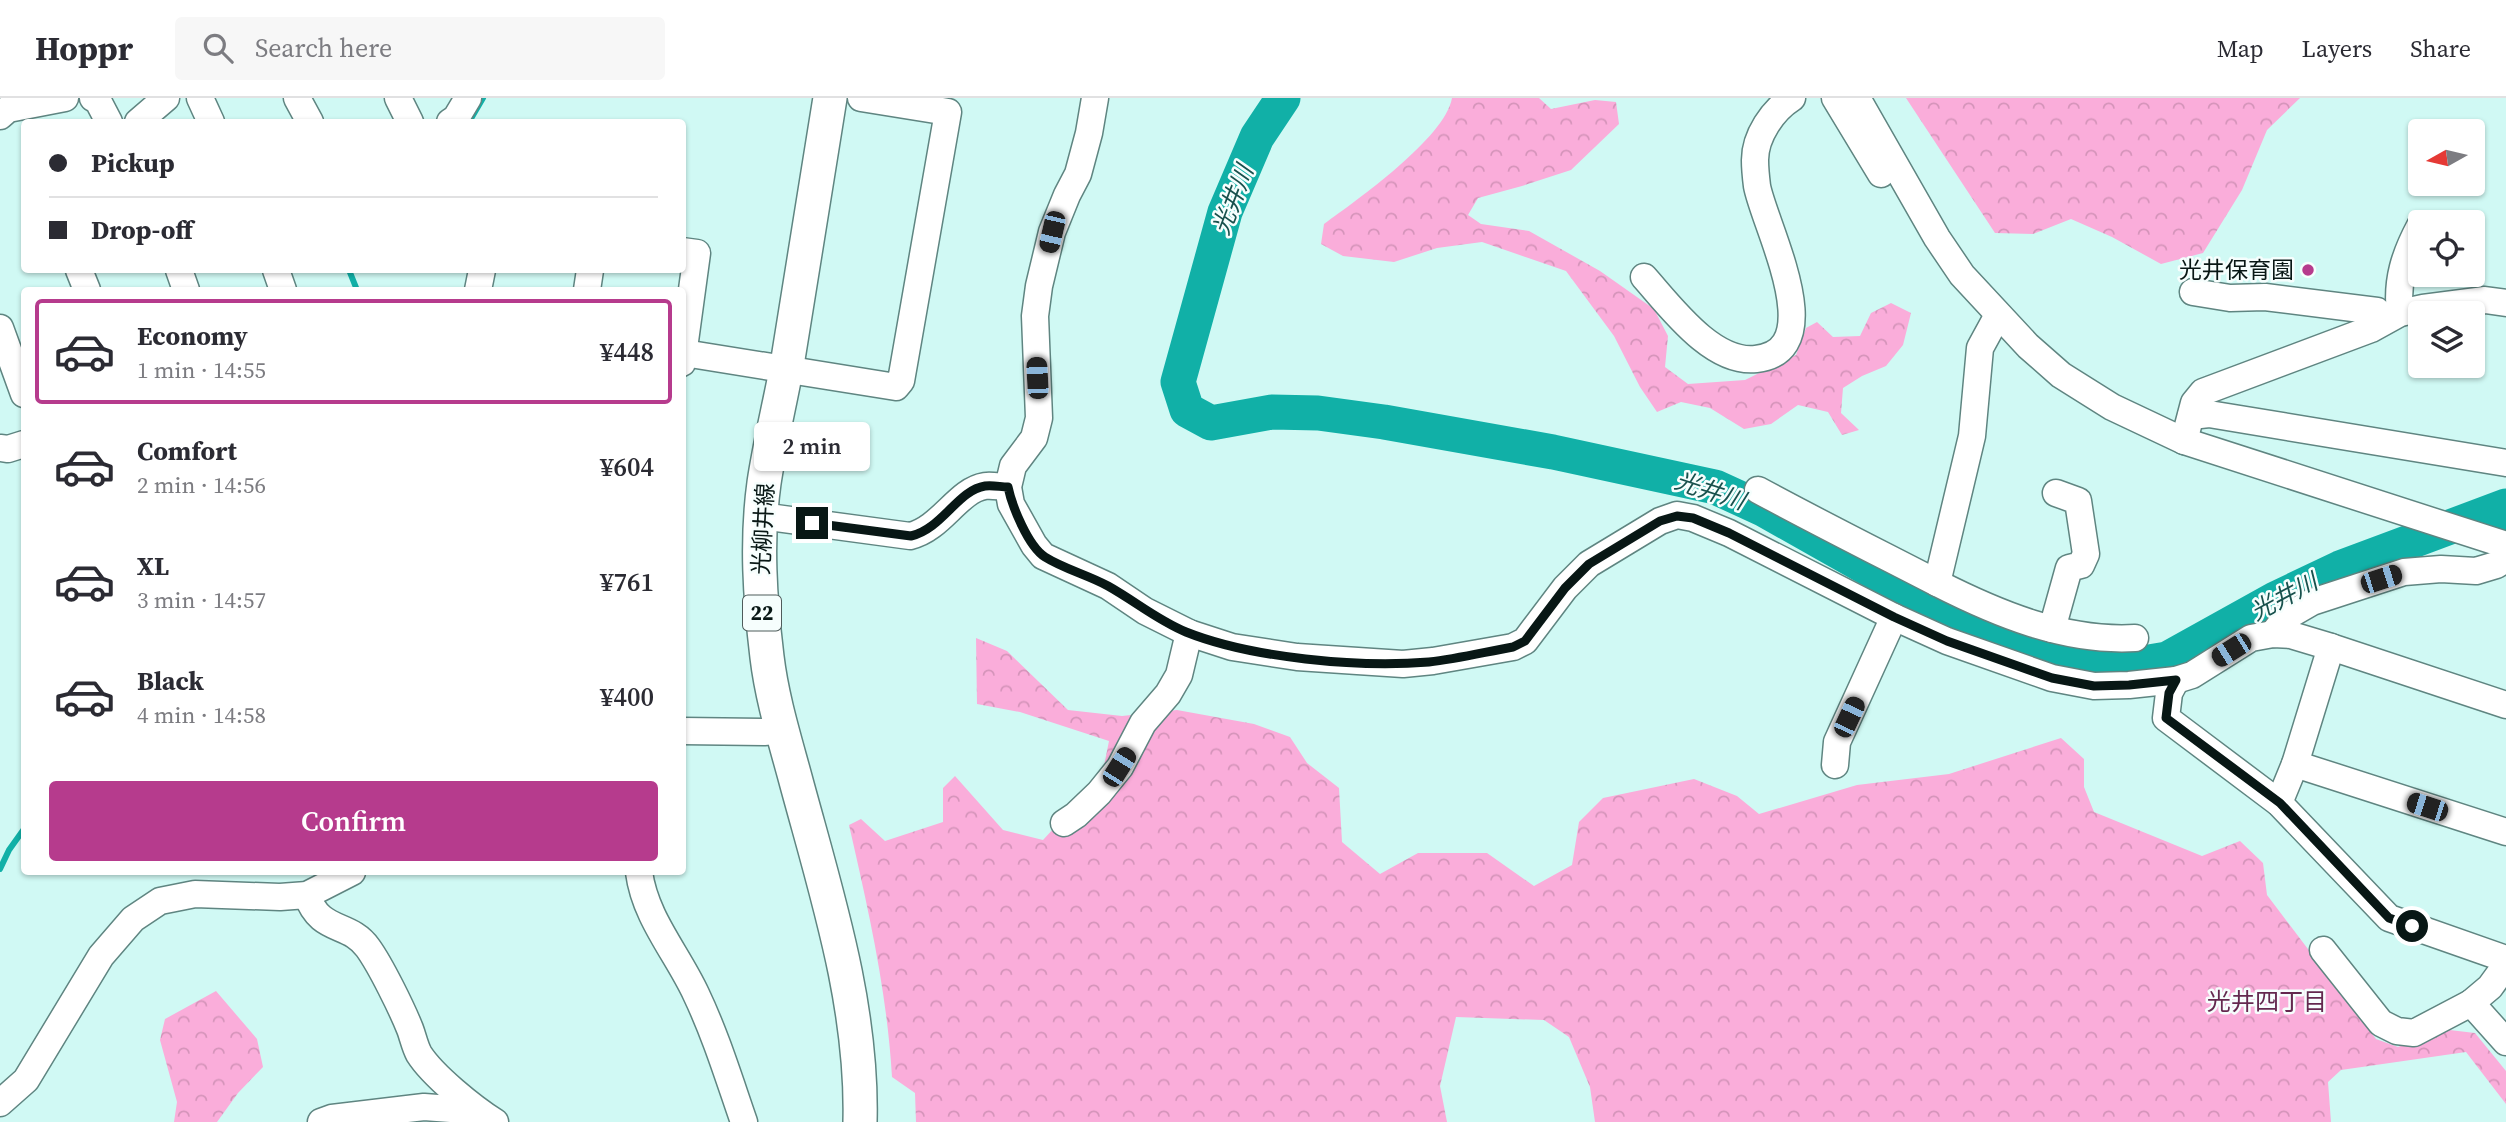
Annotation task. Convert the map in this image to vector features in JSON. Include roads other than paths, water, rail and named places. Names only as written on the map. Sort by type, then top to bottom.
[{"type":"main road","name":"光柳井線","points":[[830,98],[764,485],[759,545],[761,599],[768,662],[782,730],[829,904],[853,1010],[861,1085],[860,1122]]},
{"type":"street","points":[[0,116],[8,109],[65,98]]},
{"type":"street","points":[[93,98],[97,99],[107,119]]},
{"type":"street","points":[[142,119],[166,98]]},
{"type":"street","points":[[200,98],[210,119]]},
{"type":"street","points":[[297,98],[308,119]]},
{"type":"street","points":[[398,98],[408,119]]},
{"type":"street","points":[[454,119],[468,98]]},
{"type":"street","points":[[686,358],[786,368],[896,387],[901,381],[948,112],[861,98]]},
{"type":"street","points":[[1095,98],[1078,174],[1052,232],[1039,286],[1035,316],[1039,418],[1034,438],[1013,466],[1008,487],[1011,504],[1043,556],[1108,586],[1145,611],[1189,633],[1232,647],[1297,657],[1403,664],[1433,662],[1513,647],[1525,641],[1565,588],[1589,564],[1660,521],[1677,516],[1693,518],[1729,533],[1947,641],[2052,678],[2094,686],[2176,680],[2192,675],[2251,638],[2273,634],[2291,635],[2506,705]]},
{"type":"street","points":[[1644,277],[1689,327],[1712,345],[1733,356],[1750,360],[1767,358],[1782,348],[1790,334],[1792,308],[1784,268],[1757,187],[1755,156],[1764,127],[1785,103],[1793,98]]},
{"type":"street","points":[[1835,98],[1887,184],[1904,182]]},
{"type":"street","points":[[1857,98],[1904,182],[1962,275],[2028,346],[2062,375],[2112,407],[2187,428],[2505,549],[2496,565],[2476,571],[2441,569],[2404,572],[2312,602],[2286,617],[2273,634]]},
{"type":"street","points":[[2392,317],[2408,249]]},
{"type":"street","points":[[686,252],[697,253],[686,336]]},
{"type":"street","points":[[2193,292],[2230,298],[2265,297],[2378,311],[2392,317]]},
{"type":"street","points":[[2187,428],[2194,403],[2203,392],[2371,329],[2392,317],[2486,300],[2506,303]]},
{"type":"street","points":[[1937,583],[1972,436],[1980,348],[1998,315]]},
{"type":"street","points":[[0,328],[21,386]]},
{"type":"street","points":[[2187,428],[2209,414],[2506,463]]},
{"type":"street","points":[[0,448],[8,449],[21,445]]},
{"type":"street","points":[[761,516],[911,536],[922,533],[939,522],[957,503],[982,486],[1008,487]]},
{"type":"street","points":[[1758,490],[1960,596],[2006,615],[2052,629],[2109,639],[2135,638]]},
{"type":"street","points":[[2052,629],[2069,568],[2081,565],[2086,554],[2078,500],[2056,493]]},
{"type":"street","points":[[1835,765],[1838,742],[1894,617]]},
{"type":"street","points":[[1064,823],[1099,793],[1119,767],[1143,723],[1168,694],[1179,676],[1189,633]]},
{"type":"street","points":[[2280,803],[2331,648]]},
{"type":"street","points":[[2176,680],[2169,693],[2166,718],[2280,803],[2389,918],[2506,959]]},
{"type":"street","points":[[686,731],[782,730]]},
{"type":"street","points":[[2295,764],[2506,832]]},
{"type":"street","points":[[0,1103],[26,1080],[101,956],[133,919],[160,901],[195,894],[280,897],[307,895],[346,875]]},
{"type":"street","points":[[640,875],[651,913],[695,992],[714,1035],[744,1122]]},
{"type":"street","points":[[307,895],[312,908],[327,923],[356,934],[369,949],[410,1028],[418,1052],[431,1069],[490,1119]]},
{"type":"street","points":[[2323,950],[2381,1023],[2397,1031],[2414,1033],[2471,1003],[2490,987],[2506,965]]},
{"type":"street","points":[[2471,1003],[2506,1042]]},
{"type":"street","points":[[321,1122],[332,1118],[424,1107],[451,1108],[490,1119]]},
{"type":"water","points":[[2506,497],[2506,536],[2371,556],[2400,534],[2457,509]]},
{"type":"waterway","points":[[471,119],[483,98]]},
{"type":"waterway","name":"光井川","points":[[1283,98],[1257,137],[1225,212],[1178,382],[1187,410],[1211,423],[1272,412],[1318,413],[1553,452],[1715,487],[1763,509],[1954,617],[2045,652],[2091,666],[2125,666],[2167,659],[2275,599],[2340,568],[2506,506]]},
{"type":"waterway","points":[[350,273],[356,287]]},
{"type":"waterway","points":[[0,869],[21,833]]},
{"type":"place","name":"光井保育園","points":[[2308,270]]},
{"type":"district","name":"光井四丁目","points":[[2267,1002]]}]
